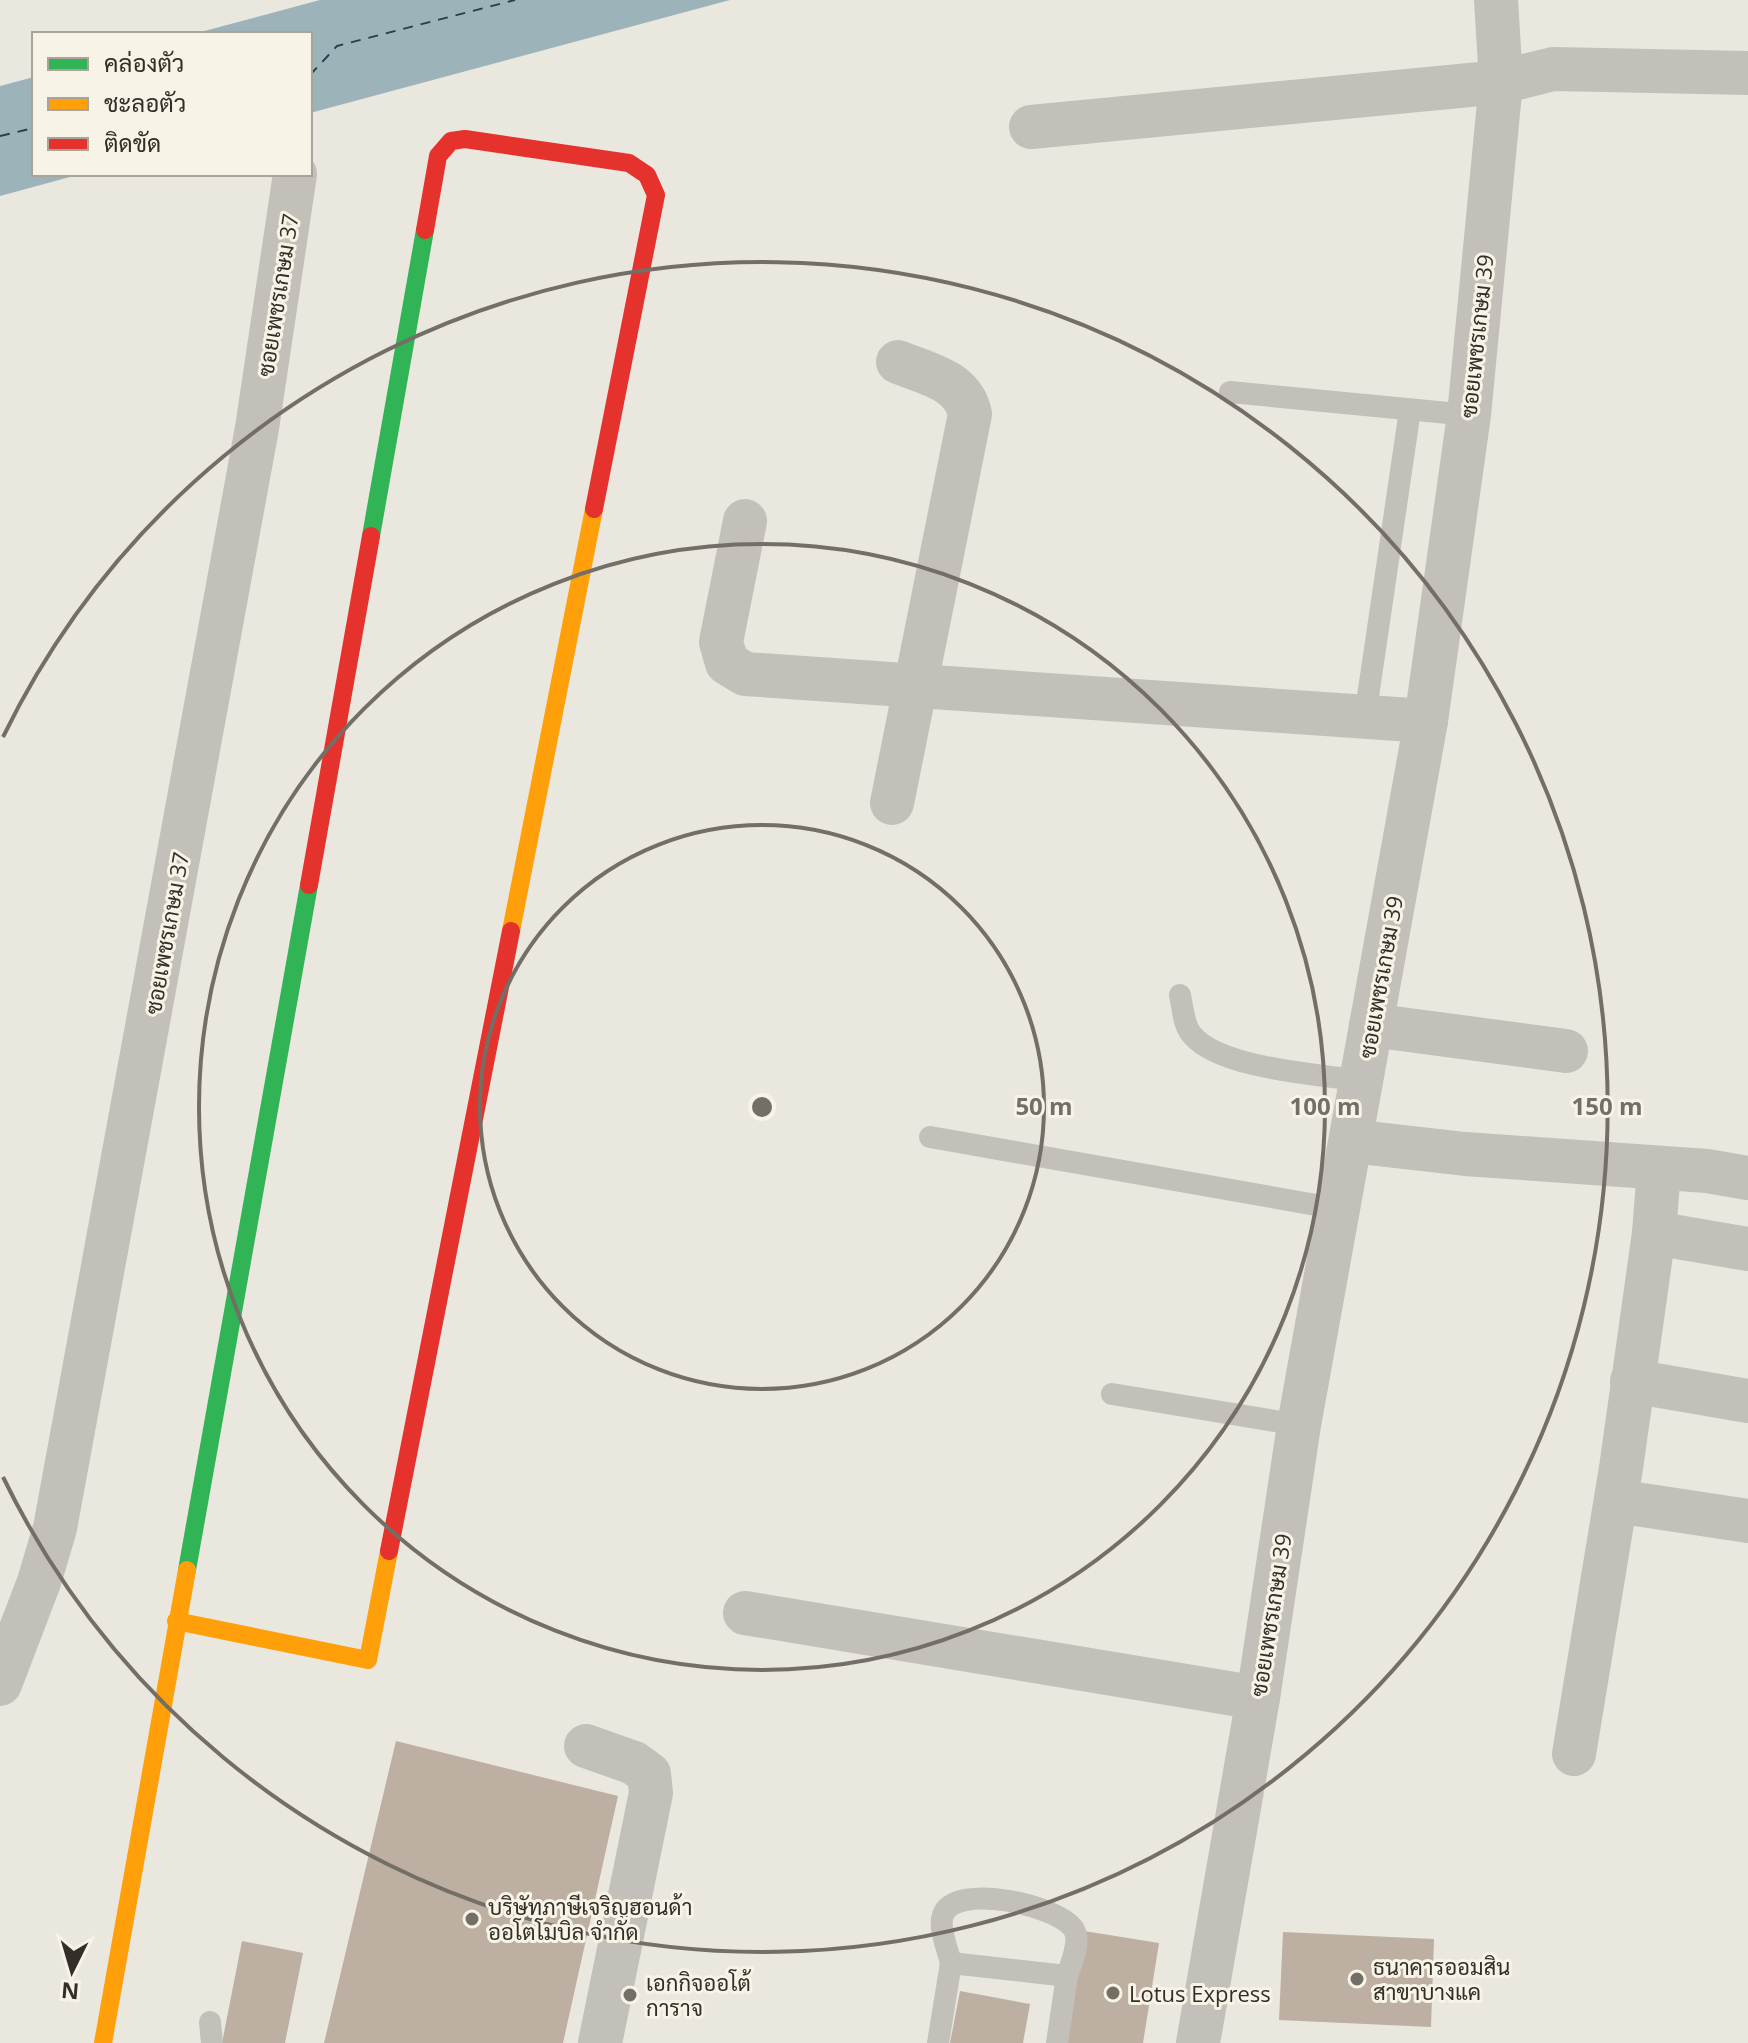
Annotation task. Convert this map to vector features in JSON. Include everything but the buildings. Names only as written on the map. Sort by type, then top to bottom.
[{"type":"street","name":"ซอยเพชรเกษม 39","points":[[1198,2043],[1258,1698],[1299,1425],[1426,721],[1469,415],[1501,82],[1496,0]]},
{"type":"street","points":[[1031,127],[1501,82],[1553,69],[1748,73]]},
{"type":"street","points":[[103,2043],[176,1621],[438,156],[451,141],[465,139],[629,163],[647,174],[656,195],[368,1660],[176,1621]]},
{"type":"street","name":"ซอยเพชรเกษม 37","points":[[0,1684],[39,1582],[55,1528],[254,443],[295,176]]},
{"type":"street","points":[[892,803],[970,414],[967,397],[949,382],[898,362]]},
{"type":"street","points":[[745,521],[721,642],[727,663],[745,674],[1426,721]]},
{"type":"street","points":[[1371,1025],[1566,1051]]},
{"type":"street","points":[[1351,1141],[1748,1178]]},
{"type":"street","points":[[1574,1754],[1616,1501],[1654,1233],[1659,1169]]},
{"type":"street","points":[[1654,1233],[1748,1249]]},
{"type":"street","points":[[1632,1381],[1748,1401]]},
{"type":"street","points":[[1616,1501],[1748,1521]]},
{"type":"street","points":[[745,1613],[1258,1698]]},
{"type":"street","points":[[586,1746],[634,1763],[649,1774],[651,1793],[600,2043]]},
{"type":"lane","points":[[1230,392],[1469,415]]},
{"type":"lane","points":[[1365,717],[1410,410]]},
{"type":"lane","points":[[1180,995],[1184,1019],[1192,1036],[1229,1058],[1361,1081]]},
{"type":"lane","points":[[930,1137],[1339,1209]]},
{"type":"lane","points":[[1112,1394],[1299,1425]]},
{"type":"lane","points":[[938,2043],[951,1963],[941,1919],[947,1906],[965,1898],[1003,1900],[1046,1910],[1073,1928],[1077,1940],[1067,1976],[1057,2043]]},
{"type":"lane","points":[[951,1963],[1067,1976]]},
{"type":"water","points":[[320,0],[730,0],[312,112],[312,32],[200,32]]},
{"type":"water","points":[[32,78],[32,176],[74,176],[0,196],[0,86]]},
{"type":"ferry route","points":[[312,73],[337,46],[515,0]]},
{"type":"ferry route","points":[[0,136],[32,128]]},
{"type":"traffic: fast","points":[[371,536],[425,230]]},
{"type":"traffic: fast","points":[[187,1570],[309,885]]},
{"type":"traffic: slow","points":[[511,931],[594,509]]},
{"type":"traffic: slow","points":[[176,1621],[368,1660],[389,1551]]},
{"type":"traffic: slow","points":[[103,2043],[187,1570]]},
{"type":"traffic: jam","points":[[425,230],[438,156],[451,141],[465,139],[629,163],[647,175],[656,195],[594,509]]},
{"type":"traffic: jam","points":[[309,885],[371,536]]},
{"type":"traffic: jam","points":[[389,1551],[511,931]]},
{"type":"place","name":"บริษัทภาษีเจริญฮอนด้า ออโตโมบิล จำกัด","points":[[472,1919]]},
{"type":"place","name":"ธนาคารออมสิน สาขาบางแค","points":[[1357,1979]]},
{"type":"place","name":"Lotus Express","points":[[1113,1993]]},
{"type":"place","name":"เอกกิจออโต้ การาจ","points":[[630,1995]]}]
